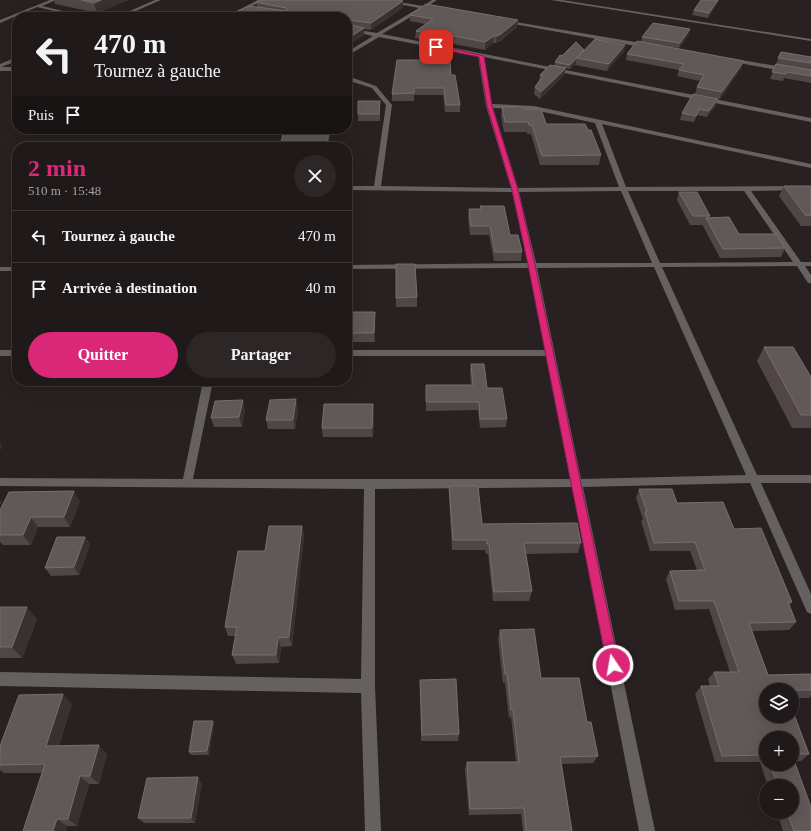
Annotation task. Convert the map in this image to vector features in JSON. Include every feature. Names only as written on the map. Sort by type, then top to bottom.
[{"type":"street","points":[[23,12],[54,0]]},
{"type":"street","points":[[130,12],[159,0]]},
{"type":"street","points":[[237,12],[262,0]]},
{"type":"street","points":[[379,0],[439,10]]},
{"type":"street","points":[[352,51],[434,0]]},
{"type":"street","points":[[553,0],[811,40]]},
{"type":"street","points":[[15,12],[37,6],[64,12]]},
{"type":"street","points":[[243,9],[250,10]]},
{"type":"street","points":[[0,16],[12,13]]},
{"type":"street","points":[[0,22],[12,17]]},
{"type":"street","points":[[501,20],[656,47]]},
{"type":"street","points":[[352,30],[811,120]]},
{"type":"street","points":[[481,56],[489,106],[515,190],[532,265],[647,831]]},
{"type":"street","points":[[726,59],[811,74]]},
{"type":"street","points":[[0,68],[12,62]]},
{"type":"street","points":[[0,68],[12,69]]},
{"type":"street","points":[[352,80],[374,87],[389,105],[377,188]]},
{"type":"street","points":[[489,106],[534,108],[811,166]]},
{"type":"street","points":[[598,122],[623,189],[811,608]]},
{"type":"street","points":[[352,188],[515,190],[811,188]]},
{"type":"street","points":[[746,188],[811,281]]},
{"type":"street","points":[[352,267],[811,264]]},
{"type":"street","points":[[0,269],[12,269]]},
{"type":"street","points":[[0,353],[12,353]]},
{"type":"street","points":[[352,353],[549,353]]},
{"type":"street","points":[[187,484],[207,386]]},
{"type":"street","points":[[0,482],[370,484],[576,483],[753,478],[811,479]]},
{"type":"street","points":[[12,495],[19,482]]},
{"type":"street","points":[[370,484],[368,686],[372,831]]},
{"type":"street","points":[[0,679],[368,686]]},
{"type":"building","points":[[81,0],[101,0],[94,3]]},
{"type":"building","points":[[261,0],[403,1],[371,23],[352,21],[352,12],[236,12],[249,6],[286,11],[286,8],[256,2]]},
{"type":"building","points":[[701,0],[718,0],[709,13],[694,10]]},
{"type":"building","points":[[426,4],[518,20],[501,34],[494,36],[485,42],[448,35],[448,38],[416,31],[433,19],[410,15]]},
{"type":"building","points":[[653,23],[690,29],[680,43],[642,37]]},
{"type":"building","points":[[352,25],[364,28],[352,36]]},
{"type":"building","points":[[595,39],[625,45],[609,64],[577,58]]},
{"type":"building","points":[[637,41],[744,61],[722,92],[697,87],[704,75],[679,70],[684,64],[627,54]]},
{"type":"building","points":[[432,42],[449,45],[451,75],[455,75],[460,105],[446,105],[444,88],[414,88],[414,93],[392,94],[397,60],[433,60]]},
{"type":"building","points":[[576,42],[584,50],[570,65],[555,62],[560,55],[562,56]]},
{"type":"building","points":[[781,52],[811,57],[811,63],[778,58]]},
{"type":"building","points":[[776,64],[811,70],[811,76],[787,72],[786,74],[772,72]]},
{"type":"building","points":[[550,65],[566,68],[541,92],[535,87],[543,76],[540,75]]},
{"type":"building","points":[[693,94],[718,99],[709,111],[699,109],[696,116],[682,113]]},
{"type":"building","points":[[358,101],[380,101],[379,114],[358,114]]},
{"type":"building","points":[[502,107],[541,109],[546,124],[585,124],[588,130],[591,130],[601,155],[542,156],[532,125],[529,125],[528,122],[505,122]]},
{"type":"building","points":[[283,134],[328,134],[328,142],[281,142]]},
{"type":"building","points":[[784,186],[811,186],[811,215],[806,216]]},
{"type":"building","points":[[679,192],[697,192],[710,216],[693,216]]},
{"type":"building","points":[[480,206],[504,206],[510,235],[518,235],[522,252],[495,252],[490,226],[471,226],[469,209],[481,209]]},
{"type":"building","points":[[729,217],[739,234],[776,234],[785,248],[723,249],[706,218]]},
{"type":"building","points":[[396,264],[415,264],[417,297],[396,298]]},
{"type":"building","points":[[352,312],[375,312],[374,333],[352,333]]},
{"type":"building","points":[[764,347],[793,347],[811,377],[811,415],[801,415]]},
{"type":"building","points":[[471,364],[484,364],[487,388],[502,388],[507,419],[480,419],[479,402],[426,402],[426,385],[473,385]]},
{"type":"building","points":[[296,399],[293,420],[266,420],[270,400]]},
{"type":"building","points":[[243,400],[239,417],[211,418],[215,401]]},
{"type":"building","points":[[324,404],[373,404],[372,428],[322,428]]},
{"type":"building","points":[[449,486],[478,486],[482,524],[577,523],[581,543],[524,543],[532,591],[494,592],[489,544],[487,544],[487,540],[453,540]]},
{"type":"building","points":[[639,489],[672,489],[677,503],[723,502],[734,529],[761,528],[792,602],[788,602],[796,622],[749,623],[768,675],[811,674],[811,690],[799,690],[799,683],[759,683],[759,723],[797,723],[809,754],[799,754],[799,731],[759,731],[759,755],[722,756],[701,686],[719,686],[714,672],[739,672],[714,601],[679,601],[670,571],[705,570],[695,542],[654,543],[645,512],[647,512]]},
{"type":"building","points":[[74,491],[64,517],[31,517],[23,535],[0,535],[0,510],[9,492]]},
{"type":"building","points":[[269,526],[302,526],[289,637],[278,638],[276,655],[232,655],[237,627],[225,627],[238,551],[265,551]]},
{"type":"building","points":[[57,537],[85,537],[74,567],[45,568]]},
{"type":"building","points":[[0,607],[27,607],[12,647],[0,647]]},
{"type":"building","points":[[534,629],[541,678],[579,678],[587,722],[591,722],[598,756],[560,757],[572,831],[526,831],[524,808],[470,809],[467,762],[519,762],[513,709],[511,710],[500,630]]},
{"type":"building","points":[[456,679],[459,734],[422,735],[420,680]]},
{"type":"building","points":[[63,694],[46,746],[99,745],[90,776],[80,776],[68,819],[57,819],[53,831],[23,831],[45,764],[0,765],[0,746],[19,695]]},
{"type":"building","points":[[194,721],[213,721],[207,751],[189,752]]},
{"type":"building","points":[[773,771],[798,771],[811,807],[811,831],[794,831],[790,819],[799,819],[799,779],[775,779]]},
{"type":"building","points":[[198,777],[191,818],[138,818],[147,778]]},
{"type":"route","points":[[436,47],[481,56],[489,106],[515,190],[532,265],[613,665]]}]
